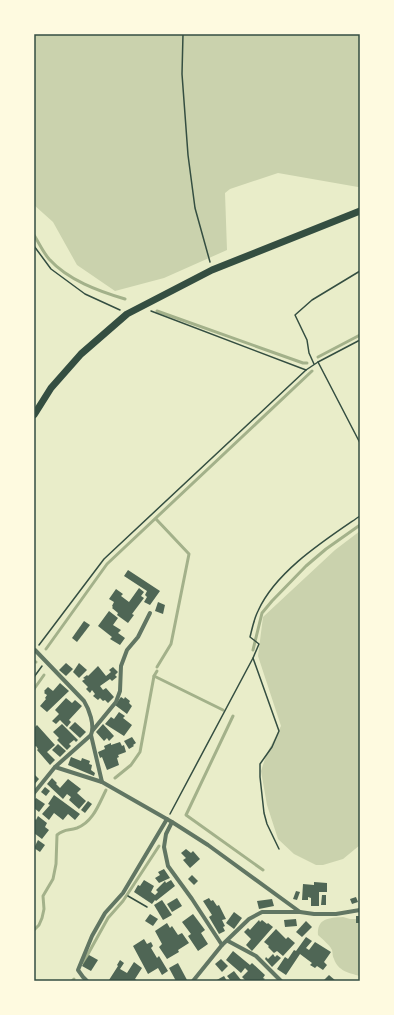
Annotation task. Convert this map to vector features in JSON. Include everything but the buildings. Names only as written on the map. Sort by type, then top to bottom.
[{"type":"main road","points":[[34,415],[51,388],[81,354],[127,314],[212,270],[360,211]]},
{"type":"street","points":[[34,793],[55,767],[92,733],[116,702],[120,691],[121,666],[127,650],[138,637],[150,613]]},
{"type":"street","points":[[35,650],[84,701],[89,709],[92,733],[102,782]]},
{"type":"street","points":[[55,767],[102,782],[167,819],[208,845],[300,912]]},
{"type":"street","points":[[87,981],[78,970],[92,936],[105,913],[123,893],[167,819]]},
{"type":"street","points":[[172,822],[166,834],[164,847],[168,866],[222,945]]},
{"type":"street","points":[[192,981],[222,945],[228,941],[249,919],[262,912],[336,914],[360,910]]},
{"type":"street","points":[[228,941],[256,956],[281,981]]},
{"type":"path","points":[[183,34],[182,74],[188,155],[195,208],[212,270]]},
{"type":"path","points":[[34,246],[51,269],[85,294],[127,314]]},
{"type":"path","points":[[314,365],[309,353],[307,340],[295,315],[312,300],[360,271]]},
{"type":"path","points":[[140,307],[306,370]]},
{"type":"path","points":[[35,650],[104,559],[306,370],[360,340]]},
{"type":"path","points":[[318,362],[360,443]]},
{"type":"path","points":[[167,819],[253,658],[259,644],[250,637],[258,611],[270,591],[295,564],[360,516]]},
{"type":"path","points":[[253,658],[279,731],[272,747],[260,764],[266,824],[279,849]]},
{"type":"path","points":[[123,893],[147,907]]},
{"type":"green space","points":[[34,34],[360,34],[360,186],[358,187],[278,173],[230,189],[225,193],[227,250],[164,278],[115,291],[77,265],[53,222],[34,205]]},
{"type":"green space","points":[[360,531],[360,845],[343,859],[323,865],[316,865],[294,854],[278,839],[267,805],[261,771],[267,753],[281,726],[258,656],[263,617],[335,550]]},
{"type":"green space","points":[[343,917],[360,919],[360,976],[341,969],[333,958],[331,948],[318,935],[318,929],[322,922],[333,918]]},
{"type":"waterway","points":[[34,235],[49,259],[65,273],[84,284],[125,299]]},
{"type":"waterway","points":[[157,311],[303,363],[307,363]]},
{"type":"waterway","points":[[318,357],[360,335]]},
{"type":"waterway","points":[[46,649],[107,564],[312,371]]},
{"type":"waterway","points":[[156,519],[189,554],[171,644],[157,667]]},
{"type":"waterway","points":[[253,650],[262,613],[272,601],[306,566],[326,549],[360,525]]},
{"type":"waterway","points":[[157,671],[154,676],[223,710]]},
{"type":"waterway","points":[[34,689],[44,675]]},
{"type":"waterway","points":[[115,778],[131,765],[140,752],[154,676]]},
{"type":"waterway","points":[[233,716],[186,815],[263,870]]},
{"type":"waterway","points":[[34,930],[39,925],[42,918],[44,909],[43,896],[53,879],[56,864],[57,835],[64,830],[77,828],[87,822],[98,807],[106,790]]},
{"type":"waterway","points":[[83,963],[108,918],[123,901],[159,846]]}]
